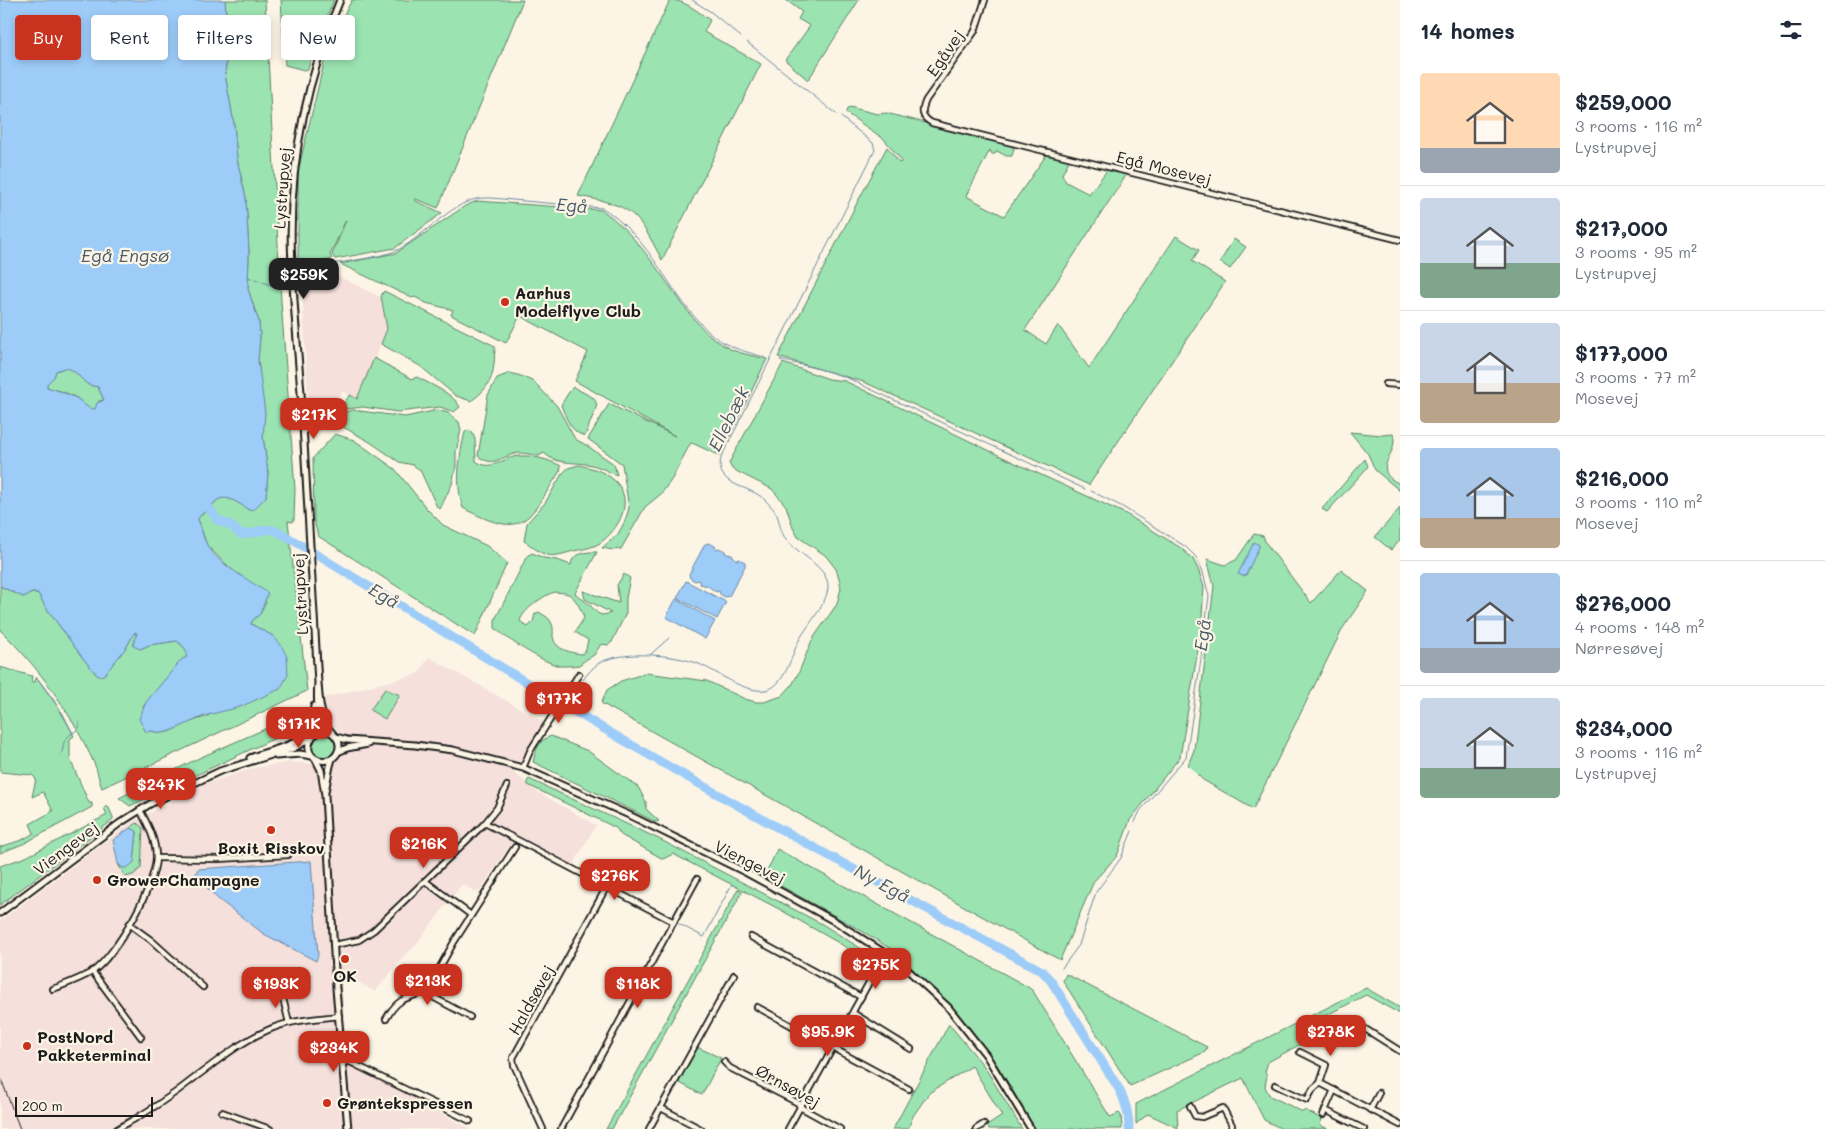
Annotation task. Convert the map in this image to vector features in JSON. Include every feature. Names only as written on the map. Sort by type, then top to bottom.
[{"type":"street","name":"Lystrupvej","points":[[334,735],[324,719],[318,683],[302,399],[292,264],[293,182],[300,131],[307,97],[324,39],[340,0]]},
{"type":"street","name":"Egåvej","points":[[923,117],[922,113],[926,100],[975,31],[985,0]]},
{"type":"street","name":"Egå Mosevej","points":[[923,117],[932,123],[1400,240]]},
{"type":"street","points":[[1386,384],[1400,385]]},
{"type":"street","points":[[523,768],[530,751],[579,674]]},
{"type":"street","name":"Lystrupvej","points":[[312,737],[316,731],[318,683]]},
{"type":"street","points":[[230,768],[257,755],[300,739],[312,722],[317,690]]},
{"type":"street","points":[[325,795],[330,766],[339,745],[334,735],[323,731],[312,737],[309,749],[321,770],[325,795],[348,1129]]},
{"type":"street","name":"Viengevej","points":[[334,735],[344,740],[415,745],[453,750],[523,768],[629,815],[747,874],[836,922],[899,962],[948,1008],[986,1055],[1031,1129]]},
{"type":"street","name":"Viengevej","points":[[0,913],[140,810],[173,792],[230,768],[297,747],[312,737]]},
{"type":"street","name":"Viengevej","points":[[337,753],[347,748],[379,743]]},
{"type":"street","name":"Viengevej","points":[[258,759],[296,754],[314,758]]},
{"type":"street","points":[[314,758],[325,761],[333,758]]},
{"type":"street","points":[[334,946],[350,943],[365,937],[382,923],[485,823],[497,808],[507,786]]},
{"type":"street","points":[[53,989],[92,971],[113,951],[152,879],[156,858],[152,834],[140,810]]},
{"type":"street","points":[[485,823],[674,922]]},
{"type":"street","points":[[386,1019],[400,1000],[426,992],[443,960],[515,847]]},
{"type":"street","points":[[156,858],[218,859],[288,855]]},
{"type":"street","points":[[561,1129],[697,879]]},
{"type":"street","points":[[425,881],[472,915]]},
{"type":"street","name":"Haldsøvej","points":[[543,1129],[514,1065],[513,1058],[607,886]]},
{"type":"street","points":[[129,924],[151,940],[203,987]]},
{"type":"street","points":[[751,937],[861,997]]},
{"type":"street","points":[[92,971],[141,1038]]},
{"type":"street","points":[[649,1129],[734,975]]},
{"type":"street","points":[[788,1129],[874,975]]},
{"type":"street","points":[[730,982],[736,985]]},
{"type":"street","points":[[281,990],[289,1023]]},
{"type":"street","points":[[426,992],[470,1018]]},
{"type":"street","points":[[757,1007],[909,1089]]},
{"type":"street","points":[[853,1013],[911,1049]]},
{"type":"street","points":[[117,1129],[156,1106],[245,1041],[270,1029],[289,1023],[339,1016]]},
{"type":"street","points":[[1351,1020],[1400,1051]]},
{"type":"street","points":[[1275,1085],[1307,1100],[1313,1089],[1320,1083],[1326,1065],[1300,1052]]},
{"type":"street","points":[[343,1062],[350,1062],[470,1121]]},
{"type":"street","name":"Ørnsøvej","points":[[724,1062],[730,1068],[798,1103],[800,1107],[840,1129]]},
{"type":"street","points":[[1320,1083],[1400,1125]]},
{"type":"street","points":[[1334,1090],[1324,1112],[1364,1129]]},
{"type":"street","points":[[1370,1110],[1379,1093]]},
{"type":"street","points":[[1190,1106],[1195,1116],[1202,1118],[1223,1108],[1232,1125],[1231,1129]]},
{"type":"street","points":[[660,1108],[701,1129]]},
{"type":"street","points":[[222,1112],[270,1129]]},
{"type":"street","points":[[976,1129],[984,1124]]},
{"type":"shaded area","points":[[338,276],[382,298],[387,329],[357,400],[343,391],[337,400],[332,403],[311,404],[308,402],[302,286]]},
{"type":"shaded area","points":[[429,657],[544,722],[514,773],[539,793],[596,825],[570,871],[514,840],[478,893],[462,884],[411,951],[409,950],[375,992],[356,980],[341,976],[348,1063],[442,1109],[440,1113],[471,1129],[0,1129],[0,921],[132,822],[204,784],[254,768],[290,762],[333,764],[338,759],[344,744],[340,733],[329,722],[323,698],[418,674]]},
{"type":"green space","points":[[225,0],[265,0],[266,15],[226,15]]},
{"type":"green space","points":[[281,0],[334,0],[328,15],[282,15]]},
{"type":"green space","points":[[352,0],[523,0],[438,208],[416,199],[414,200],[442,213],[395,248],[335,259],[332,255],[346,220],[330,255],[332,259],[298,269],[298,171],[325,60],[355,60],[355,15],[344,15]]},
{"type":"green space","points":[[670,0],[686,4],[710,20],[704,32],[761,64],[662,260],[646,231],[631,213],[611,203],[578,196]]},
{"type":"green space","points":[[786,0],[859,0],[808,80],[785,60],[810,26],[798,19],[802,12]]},
{"type":"green space","points":[[226,60],[268,60],[281,301],[295,489],[294,520],[293,522],[288,521],[307,691],[102,788],[94,763],[65,709],[28,660],[0,630],[0,586],[23,597],[38,593],[45,606],[98,676],[126,648],[135,631],[140,649],[149,645],[177,641],[186,649],[188,653],[186,658],[169,675],[143,707],[151,731],[162,733],[171,731],[208,716],[273,636],[251,624],[260,614],[266,602],[207,546],[198,519],[215,502],[223,498],[232,500],[249,510],[254,509],[266,497],[268,472],[263,437],[262,398],[258,360],[259,322],[248,289],[249,253],[246,198],[237,159],[234,124],[225,74]]},
{"type":"green space","points":[[285,60],[311,60],[308,69],[304,70],[285,65]]},
{"type":"green space","points":[[850,107],[877,114],[886,113],[1010,144],[1014,149],[1012,156],[1006,156],[997,151],[995,154],[992,154],[990,150],[966,196],[1004,216],[1047,154],[1070,159],[1062,174],[1066,182],[1089,194],[1108,169],[1127,174],[1025,330],[1046,344],[1058,325],[1089,368],[1176,236],[1199,250],[1192,261],[1225,282],[1089,485],[864,382],[778,357],[887,147],[900,163],[902,161],[884,139],[846,113]]},
{"type":"green space","points":[[477,201],[602,210],[634,239],[700,326],[714,339],[730,349],[743,354],[767,359],[720,456],[692,443],[690,444],[672,479],[661,494],[645,507],[621,549],[602,548],[618,534],[629,508],[622,464],[588,439],[609,404],[675,436],[575,381],[588,352],[520,316],[506,343],[451,315],[453,310],[426,303],[415,297],[412,298],[340,264],[396,253],[465,206]]},
{"type":"green space","points":[[1234,239],[1246,247],[1230,269],[1220,262]]},
{"type":"green space","points":[[384,291],[495,346],[493,371],[488,383],[479,395],[471,401],[456,396],[420,366],[381,344],[387,329],[381,296]]},
{"type":"green space","points":[[374,358],[412,379],[417,377],[441,390],[457,402],[460,407],[454,412],[440,407],[398,412],[363,407],[338,410],[350,395],[357,399]]},
{"type":"green space","points":[[783,363],[829,379],[845,381],[1126,514],[1181,548],[1193,559],[1198,569],[1204,587],[1201,631],[1180,757],[1130,820],[1117,856],[1094,881],[1060,960],[601,703],[607,690],[621,681],[646,673],[707,681],[745,699],[756,702],[764,702],[782,696],[792,685],[799,672],[812,640],[837,604],[841,588],[836,569],[825,555],[798,537],[786,506],[772,489],[732,469],[729,463]]},
{"type":"green space","points":[[64,368],[75,372],[89,385],[98,387],[104,400],[99,401],[95,410],[87,407],[71,395],[47,388],[47,384],[54,377],[56,371]]},
{"type":"green space","points":[[510,373],[534,382],[557,406],[575,439],[614,464],[617,475],[590,465],[558,461],[544,453],[539,456],[519,453],[494,461],[484,460],[478,456],[488,395],[497,378]]},
{"type":"green space","points":[[573,387],[594,398],[597,405],[585,436],[576,432],[567,420],[561,405]]},
{"type":"green space","points":[[353,410],[405,417],[438,410],[448,413],[459,422],[461,430],[456,452],[456,466],[452,484],[440,509],[437,507],[420,470],[413,465],[399,462],[370,442],[343,427],[337,419],[345,412]]},
{"type":"green space","points":[[468,430],[472,432],[475,439],[476,461],[482,464],[492,465],[514,457],[530,456],[561,466],[560,471],[540,503],[522,521],[512,524],[500,523],[463,508],[459,489],[459,470],[465,432]]},
{"type":"green space","points":[[1350,432],[1382,435],[1393,434],[1393,449],[1387,461],[1386,473],[1400,484],[1400,491],[1375,470],[1368,454]]},
{"type":"green space","points":[[335,434],[354,440],[395,469],[427,509],[443,525],[487,546],[507,563],[475,636],[318,536],[314,521],[313,458]]},
{"type":"green space","points":[[1365,459],[1368,466],[1366,469],[1327,512],[1322,509]]},
{"type":"green space","points":[[579,465],[600,471],[617,483],[624,499],[622,516],[607,538],[597,545],[557,555],[544,554],[524,541],[527,523],[545,503],[562,474],[568,468]]},
{"type":"green space","points":[[1400,508],[1400,540],[1391,550],[1375,537]]},
{"type":"green space","points":[[1254,534],[1263,536],[1266,543],[1311,603],[1341,570],[1368,591],[1343,628],[1253,809],[1203,780],[1188,765],[1194,750],[1214,586],[1207,559],[1225,565],[1236,560]]},
{"type":"green space","points":[[589,552],[597,552],[575,593],[599,614],[611,613],[585,599],[583,591],[619,603],[617,585],[624,574],[630,578],[626,598],[626,613],[612,642],[608,645],[601,644],[594,655],[579,665],[560,666],[526,650],[495,628],[495,620],[527,556],[532,553],[571,565],[575,557]],"holes":[[[555,592],[571,595],[582,612],[584,618],[575,632],[588,640],[586,649],[582,654],[560,648],[554,641],[550,620],[539,612],[535,614],[533,622],[528,627],[520,621],[534,604]]]},
{"type":"green space","points":[[0,667],[32,676],[31,681],[35,682],[36,678],[38,679],[63,714],[74,736],[70,739],[70,759],[89,803],[92,803],[92,807],[23,844],[0,853],[0,847],[22,840],[34,833],[30,824],[53,811],[43,792],[32,797],[36,779],[32,775],[0,772]]},
{"type":"green space","points":[[385,689],[400,695],[385,719],[370,710]]},
{"type":"green space","points":[[304,710],[302,717],[290,731],[130,806],[119,798],[199,758]]},
{"type":"green space","points":[[324,733],[333,737],[337,746],[333,755],[324,759],[315,755],[311,746],[315,737]]},
{"type":"green space","points":[[551,736],[588,751],[638,787],[646,802],[646,809],[659,821],[656,822],[533,762],[540,743]]},
{"type":"green space","points":[[529,779],[657,838],[822,924],[876,958],[878,964],[886,972],[882,976],[866,968],[844,946],[779,909],[673,854],[663,859],[621,835],[616,828],[528,785],[527,781]]},
{"type":"green space","points":[[108,806],[113,820],[0,905],[0,866],[26,857],[107,815],[104,808]]},
{"type":"green space","points":[[137,823],[143,828],[141,868],[133,875],[125,877],[118,864],[123,868],[134,862],[137,832],[130,828]]},
{"type":"green space","points":[[777,849],[1033,991],[1110,1117],[1119,1113],[1121,1115],[1122,1129],[1035,1129],[1001,1071],[980,1041],[950,1006],[906,963],[907,959],[862,931],[763,876]]},
{"type":"green space","points":[[738,889],[742,892],[612,1129],[606,1129]]},
{"type":"green space","points":[[1066,974],[1207,1047],[1205,1052],[1130,1086],[1063,981]]},
{"type":"green space","points":[[1366,988],[1400,1008],[1400,1014],[1366,995],[1309,1024],[1320,1041],[1299,1045],[1268,1062],[1265,1072],[1267,1075],[1265,1087],[1270,1096],[1322,1119],[1320,1125],[1328,1129],[1282,1129],[1264,1120],[1243,1078],[1177,1110],[1178,1128],[1148,1114],[1136,1124],[1136,1104]]},
{"type":"green space","points":[[949,1024],[984,1066],[1022,1129],[989,1129],[987,1126],[1002,1116],[972,1066],[929,1093],[913,1116],[908,1129],[893,1129]]},
{"type":"green space","points":[[697,1047],[721,1058],[702,1095],[678,1082]]},
{"type":"water","name":"Egå Engsø","points":[[0,0],[225,0],[226,15],[178,15],[178,60],[226,60],[225,74],[234,124],[237,159],[246,198],[249,253],[248,289],[259,322],[258,360],[265,413],[263,437],[268,472],[266,497],[254,509],[249,510],[232,500],[223,498],[215,502],[198,519],[211,551],[226,565],[268,593],[260,614],[251,624],[273,636],[281,645],[287,657],[288,675],[280,689],[240,707],[204,716],[171,731],[162,733],[146,732],[139,719],[146,702],[182,659],[186,658],[186,650],[183,646],[177,641],[149,645],[140,649],[133,646],[137,633],[135,632],[126,648],[104,675],[98,676],[45,606],[38,593],[32,593],[23,597],[0,586]],"holes":[[[64,368],[72,370],[89,385],[98,387],[104,400],[97,403],[95,409],[89,408],[74,397],[47,387],[56,371]]]},
{"type":"water","points":[[1254,542],[1259,547],[1246,575],[1238,574]]},
{"type":"water","points":[[709,543],[715,546],[716,549],[719,548],[725,551],[726,554],[733,556],[736,560],[739,559],[745,562],[745,566],[729,596],[725,597],[719,591],[716,592],[708,586],[700,584],[699,580],[695,581],[690,578],[689,574],[705,544]]},
{"type":"water","points":[[686,581],[726,602],[717,619],[677,598]]},
{"type":"water","points":[[676,599],[715,621],[705,639],[666,617]]},
{"type":"water","points":[[130,828],[137,831],[134,862],[127,868],[123,868],[118,864],[113,840]]},
{"type":"water","points":[[311,861],[318,955],[316,961],[264,934],[218,899],[195,875],[198,869]]},
{"type":"waterway","name":"Ellebæk","points":[[692,0],[711,12],[741,37]]},
{"type":"waterway","name":"Ellebæk","points":[[747,42],[836,114]]},
{"type":"waterway","name":"Ellebæk","points":[[583,680],[599,663],[609,659],[621,656],[649,655],[676,658],[699,664],[740,685],[757,690],[765,690],[776,685],[781,680],[798,641],[824,601],[828,586],[827,579],[823,573],[786,539],[776,513],[768,503],[759,495],[728,480],[720,468],[721,458],[875,150],[873,143],[841,117]]},
{"type":"waterway","name":"Egå","points":[[334,264],[395,251],[457,207],[476,199],[491,198],[602,208],[608,211],[636,237],[689,310],[715,337],[732,347],[764,357]]},
{"type":"waterway","points":[[305,273],[323,266]]},
{"type":"waterway","name":"Egå","points":[[255,279],[271,285],[280,284]]},
{"type":"waterway","name":"Egå","points":[[780,360],[846,377],[1085,489]]},
{"type":"waterway","name":"Egå","points":[[1091,491],[1121,506],[1186,547],[1196,557],[1202,569],[1209,596],[1186,757],[1140,811],[1135,822]]},
{"type":"waterway","name":"Egå","points":[[210,509],[217,520],[230,525],[240,534],[265,530],[281,533],[557,701]]},
{"type":"waterway","points":[[651,654],[669,638]]},
{"type":"waterway","points":[[37,678],[53,699],[73,733]]},
{"type":"waterway","points":[[574,711],[572,702],[579,687]]},
{"type":"waterway","name":"Ny Egå","points":[[564,705],[742,808],[1042,971],[1051,981],[1119,1089],[1127,1108],[1129,1129]]},
{"type":"waterway","points":[[61,755],[65,741],[79,728],[79,722]]},
{"type":"waterway","name":"Egå","points":[[1062,968],[1079,945],[1096,892],[1121,858],[1132,831]]},
{"type":"waterway","points":[[679,924],[704,937],[732,884]]},
{"type":"tram line","points":[[0,1076],[20,1129]]},
{"type":"place","name":"Aarhus Modelflyve Club","points":[[505,302]]},
{"type":"place","name":"Boxit Risskov","points":[[271,830]]},
{"type":"place","name":"GrowerChampagne","points":[[97,880]]},
{"type":"place","name":"OK","points":[[345,959]]},
{"type":"place","name":"PostNord Pakketerminal","points":[[27,1046]]},
{"type":"place","name":"Grøntekspressen","points":[[327,1103]]}]
